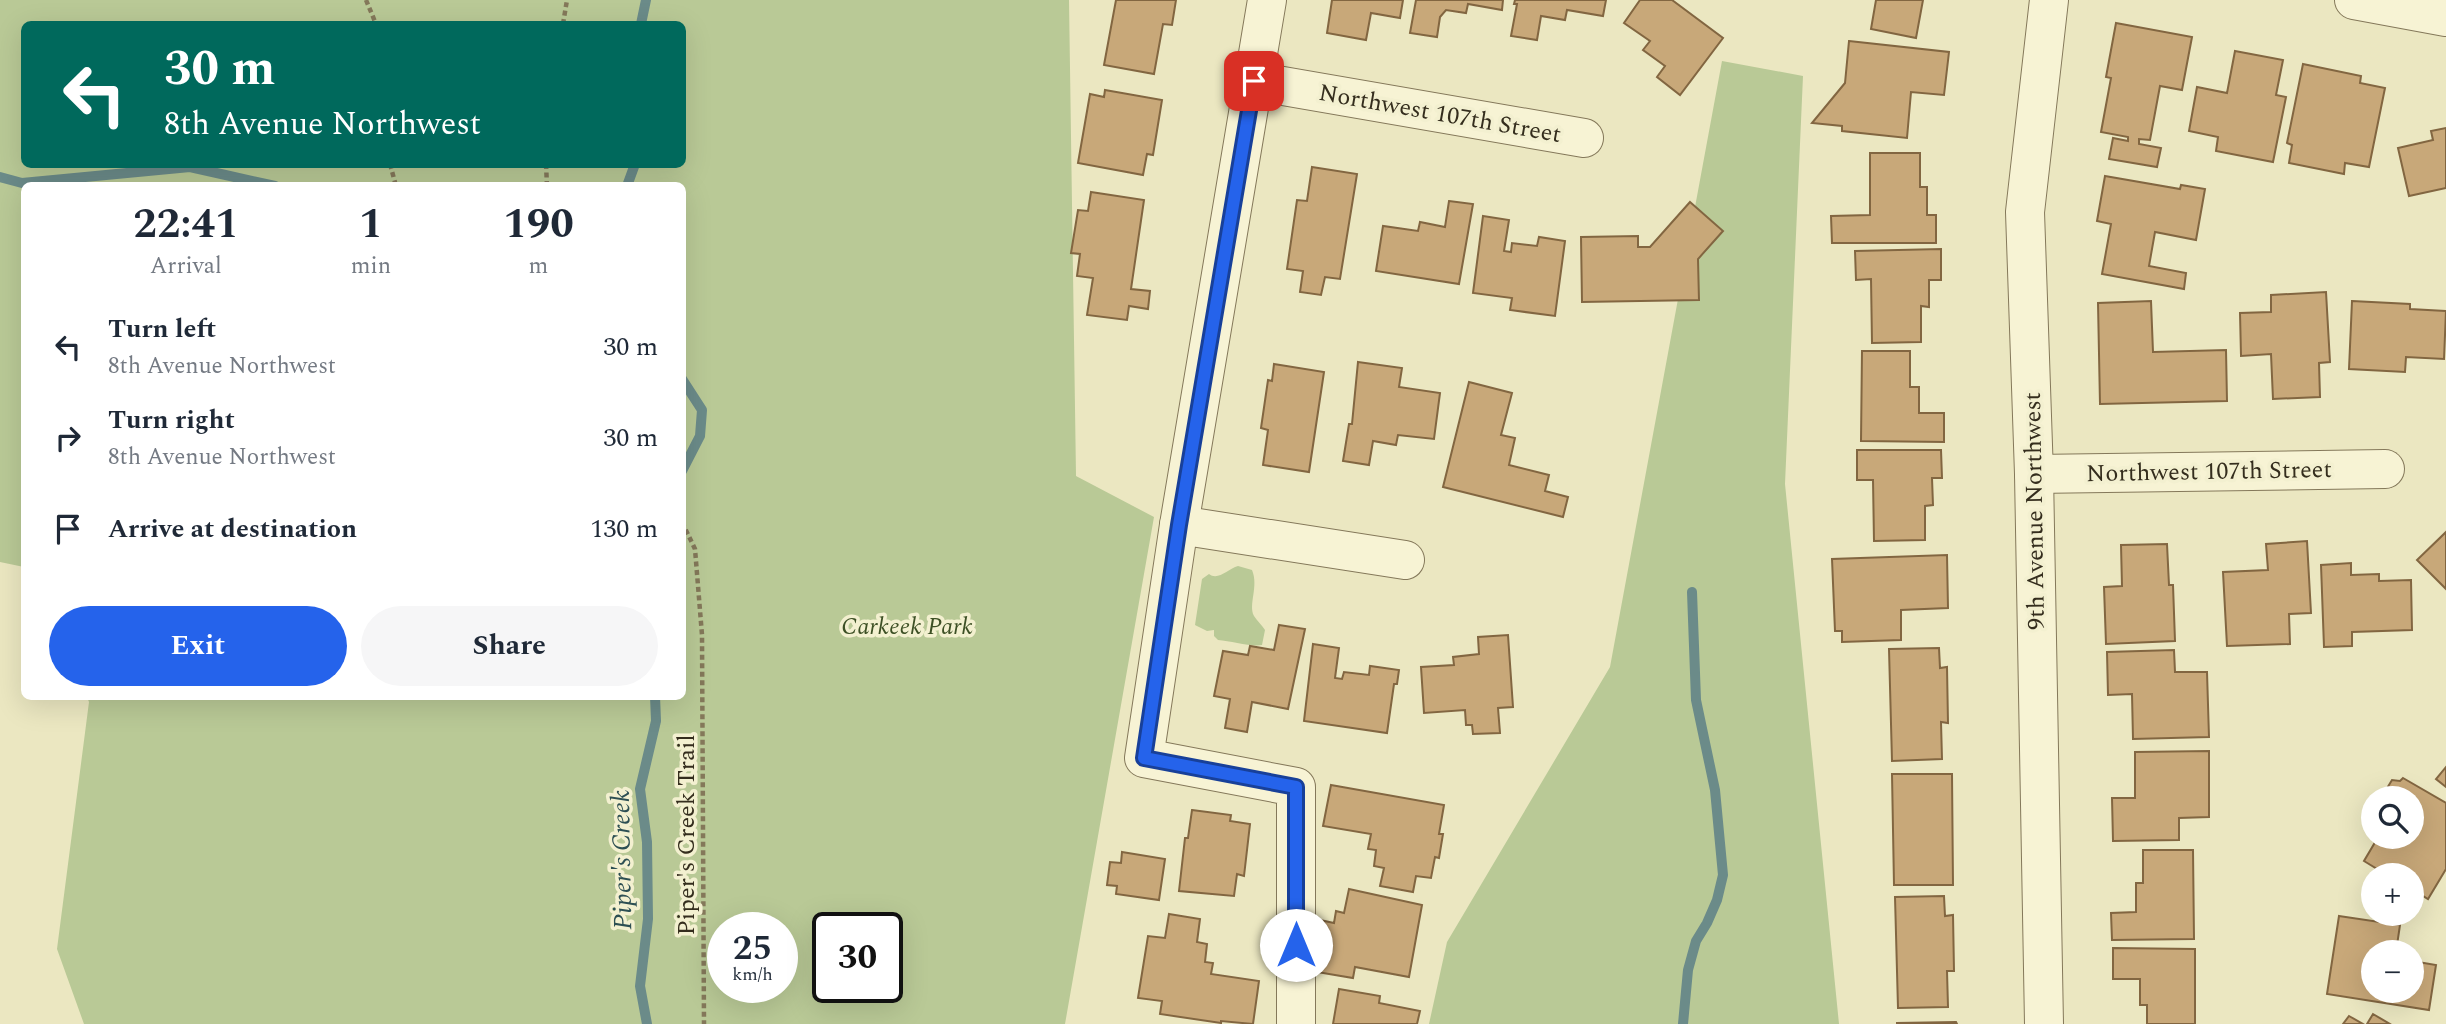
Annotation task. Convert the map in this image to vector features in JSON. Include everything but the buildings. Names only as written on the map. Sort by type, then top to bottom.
[{"type":"street","points":[[1267,0],[1179,525],[1144,758],[1296,787],[1296,1024]]},
{"type":"street","name":"9th Avenue Northwest","points":[[2044,1024],[2034,474],[2025,212],[2049,0]]},
{"type":"street","points":[[2354,0],[2446,17]]},
{"type":"street","name":"Northwest 107th Street","points":[[1254,81],[1584,138]]},
{"type":"street","name":"Northwest 107th Street","points":[[2034,474],[2385,469]]},
{"type":"street","points":[[1179,525],[1405,560]]},
{"type":"path","points":[[366,0],[375,21]]},
{"type":"path","points":[[564,21],[567,0]]},
{"type":"path","name":"Piper's Creek Trail","points":[[686,530],[695,549],[702,635],[704,1024]]},
{"type":"green space","name":"Carkeek Park","points":[[0,0],[1069,0],[1076,476],[1154,517],[1065,1024],[84,1024],[57,949],[88,700],[686,700],[686,182],[21,182],[21,566],[0,562]]},
{"type":"green space","points":[[1722,61],[1803,76],[1785,484],[1839,1024],[1429,1024],[1447,942],[1610,667]]},
{"type":"green space","points":[[1238,566],[1252,570],[1254,576],[1252,611],[1265,630],[1262,645],[1218,640],[1214,636],[1214,630],[1207,631],[1195,625],[1202,579],[1209,574],[1216,576]]},
{"type":"waterway","name":"Piper's Creek","points":[[642,21],[646,0]]},
{"type":"waterway","points":[[32,182],[180,168]]},
{"type":"waterway","points":[[194,168],[257,182]]},
{"type":"waterway","name":"Piper's Creek","points":[[628,182],[634,168]]},
{"type":"waterway","points":[[0,177],[21,183]]},
{"type":"waterway","name":"Piper's Creek","points":[[686,385],[702,410],[700,436],[686,463]]},
{"type":"waterway","points":[[1683,1024],[1688,970],[1696,941],[1717,900],[1723,875],[1715,790],[1696,700],[1692,592]]},
{"type":"waterway","name":"Piper's Creek","points":[[647,1024],[640,986],[648,919],[647,842],[640,789],[656,721],[655,700]]},
{"type":"route","points":[[1254,81],[1179,525],[1144,758],[1296,787],[1296,945]]}]
